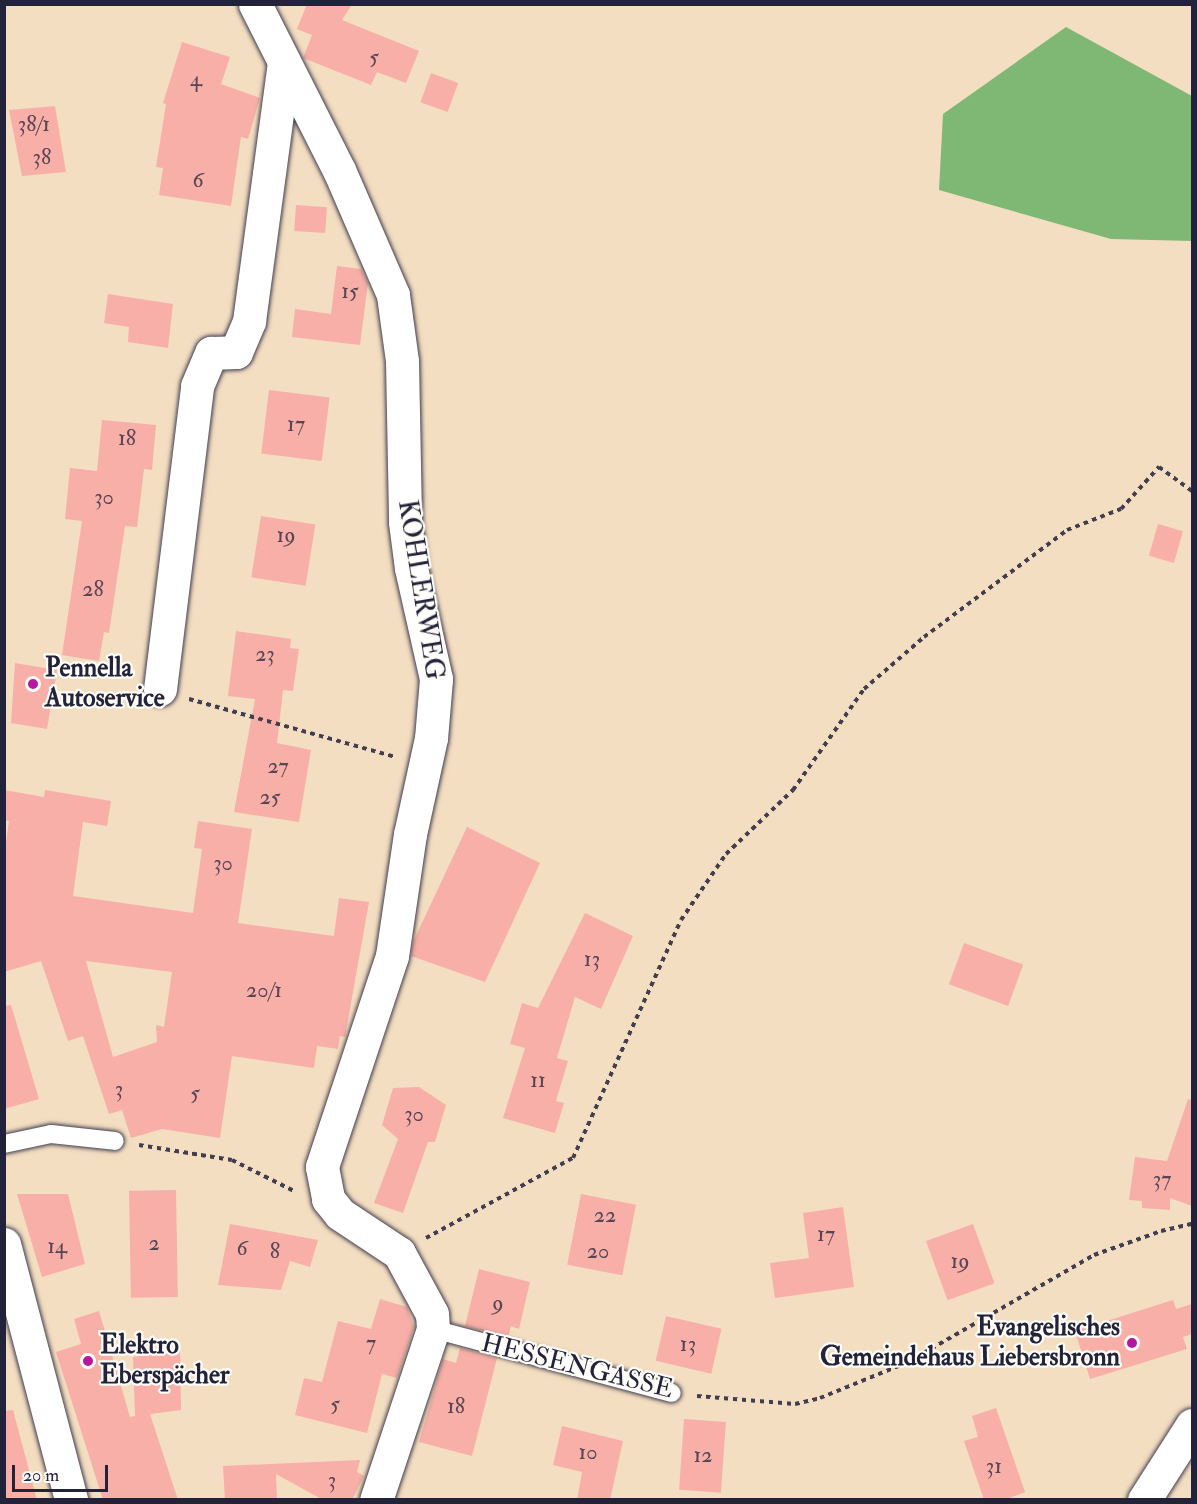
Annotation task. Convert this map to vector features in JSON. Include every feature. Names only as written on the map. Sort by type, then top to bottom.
[{"type":"street","name":"KOHLERWEG","points":[[255,4],[366,227],[395,304],[402,361],[405,522],[436,679],[425,765],[388,975],[326,1149],[322,1180],[328,1199]]},
{"type":"street","points":[[160,689],[196,386],[211,353],[236,352],[249,321],[284,62]]},
{"type":"street","points":[[328,1199],[340,1214],[399,1253],[430,1308],[433,1329],[376,1500]]},
{"type":"street","points":[[4,1244],[71,1500]]},
{"type":"street","points":[[1144,1500],[1192,1425]]},
{"type":"lane","points":[[4,1144],[51,1134],[115,1142]]},
{"type":"lane","name":"HESSENGASSE","points":[[433,1329],[672,1393]]},
{"type":"path","points":[[399,1253],[570,1162],[681,920],[726,854],[793,790],[856,697],[924,637],[1067,530],[1121,509],[1159,467],[1192,491]]},
{"type":"path","points":[[160,689],[425,765]]},
{"type":"path","points":[[115,1142],[232,1160],[309,1199],[328,1199]]},
{"type":"path","name":"HESSENGASSE","points":[[672,1393],[795,1404],[820,1398],[908,1362],[1094,1255],[1161,1231],[1192,1224]]},
{"type":"green space","points":[[1066,27],[1192,96],[1192,241],[1111,239],[939,190],[943,114]]},
{"type":"building","points":[[307,4],[352,4],[342,20],[419,51],[406,83],[377,72],[371,85],[303,58],[312,35],[297,29]]},
{"type":"building","points":[[182,42],[230,57],[221,84],[260,98],[248,139],[241,137],[231,206],[159,195],[163,168],[156,167],[166,104],[163,103]]},
{"type":"building","points":[[431,73],[458,83],[448,112],[420,102]]},
{"type":"building","points":[[55,106],[66,172],[22,176],[9,110]]},
{"type":"building","points":[[296,205],[327,207],[325,233],[294,231]]},
{"type":"building","points":[[337,266],[361,269],[368,283],[360,345],[292,337],[295,309],[331,314]]},
{"type":"building","points":[[108,294],[173,304],[168,348],[128,342],[129,327],[104,323]]},
{"type":"building","points":[[269,390],[330,397],[322,461],[261,454]]},
{"type":"building","points":[[102,420],[156,425],[152,470],[144,469],[137,527],[125,526],[109,633],[104,632],[99,661],[62,655],[82,521],[65,519],[70,468],[97,471]]},
{"type":"building","points":[[261,516],[315,525],[306,586],[251,577]]},
{"type":"building","points":[[1158,524],[1183,531],[1174,563],[1149,556]]},
{"type":"building","points":[[236,631],[291,639],[290,648],[299,649],[293,691],[283,690],[277,743],[311,750],[299,822],[234,812],[255,699],[228,696]]},
{"type":"building","name":"Pennella Autoservice","points":[[15,663],[57,670],[47,729],[11,723]]},
{"type":"building","points":[[4,790],[44,797],[45,790],[111,801],[107,826],[83,822],[73,896],[193,913],[202,849],[194,848],[198,821],[252,829],[238,923],[334,936],[339,898],[369,902],[345,1037],[340,1036],[338,1049],[317,1046],[314,1068],[232,1056],[220,1138],[162,1129],[131,1138],[122,1110],[109,1114],[83,1036],[68,1041],[41,961],[4,972],[4,855],[9,821],[4,820]],"holes":[[[86,961],[172,972],[164,1027],[156,1025],[157,1042],[113,1057]]]},
{"type":"building","points":[[467,827],[540,863],[485,982],[411,956],[413,942]]},
{"type":"building","points":[[585,913],[633,936],[601,1009],[575,997],[557,1058],[568,1061],[556,1101],[564,1103],[555,1133],[503,1118],[525,1048],[510,1044],[522,1003],[538,1008]]},
{"type":"building","points":[[964,943],[1023,965],[1008,1006],[949,984]]},
{"type":"building","points":[[11,1005],[39,1099],[4,1109],[4,1006]]},
{"type":"building","points":[[419,1087],[446,1105],[435,1142],[428,1142],[403,1213],[374,1203],[398,1139],[382,1125],[393,1088]]},
{"type":"building","points":[[1188,1099],[1192,1100],[1192,1206],[1170,1198],[1170,1210],[1142,1208],[1142,1201],[1129,1200],[1135,1157],[1167,1161]]},
{"type":"building","points":[[176,1190],[178,1297],[131,1298],[129,1191]]},
{"type":"building","points":[[17,1194],[68,1194],[85,1264],[42,1277]]},
{"type":"building","points":[[581,1194],[636,1205],[622,1275],[567,1265]]},
{"type":"building","points":[[843,1207],[854,1287],[775,1298],[770,1263],[809,1258],[803,1213]]},
{"type":"building","points":[[230,1224],[318,1240],[310,1267],[290,1261],[281,1290],[218,1285]]},
{"type":"building","points":[[973,1224],[995,1283],[948,1300],[926,1241]]},
{"type":"building","points":[[479,1269],[530,1282],[519,1329],[511,1326],[508,1337],[465,1326]]},
{"type":"building","points":[[380,1299],[407,1307],[414,1327],[397,1378],[382,1374],[367,1433],[295,1415],[304,1378],[322,1382],[338,1321],[371,1329]]},
{"type":"building","name":"Evangelisches Gemeindehaus Liebersbronn","points":[[1173,1300],[1176,1309],[1192,1304],[1192,1334],[1183,1337],[1187,1349],[1090,1379],[1075,1331]]},
{"type":"building","points":[[99,1311],[130,1417],[135,1416],[133,1357],[180,1350],[181,1410],[150,1414],[178,1500],[103,1500],[56,1352],[81,1344],[74,1319]]},
{"type":"building","points":[[666,1316],[722,1329],[711,1374],[656,1361]]},
{"type":"building","points":[[460,1348],[497,1358],[472,1456],[419,1442],[443,1359],[456,1363]]},
{"type":"building","points":[[996,1408],[1025,1492],[1004,1500],[984,1500],[964,1441],[978,1437],[972,1416]]},
{"type":"building","points":[[13,1410],[37,1500],[4,1500],[4,1411]]},
{"type":"building","points":[[684,1419],[726,1422],[721,1493],[679,1490]]},
{"type":"building","points":[[562,1426],[623,1441],[610,1500],[577,1500],[582,1472],[553,1465]]},
{"type":"building","points":[[360,1460],[357,1472],[364,1476],[352,1500],[323,1500],[276,1474],[277,1500],[225,1500],[223,1466]]},
{"type":"place","name":"Pennella Autoservice","points":[[33,684]]},
{"type":"place","name":"Evangelisches Gemeindehaus Liebersbronn","points":[[1132,1343]]},
{"type":"place","name":"Elektro Eberspächer","points":[[88,1361]]}]
